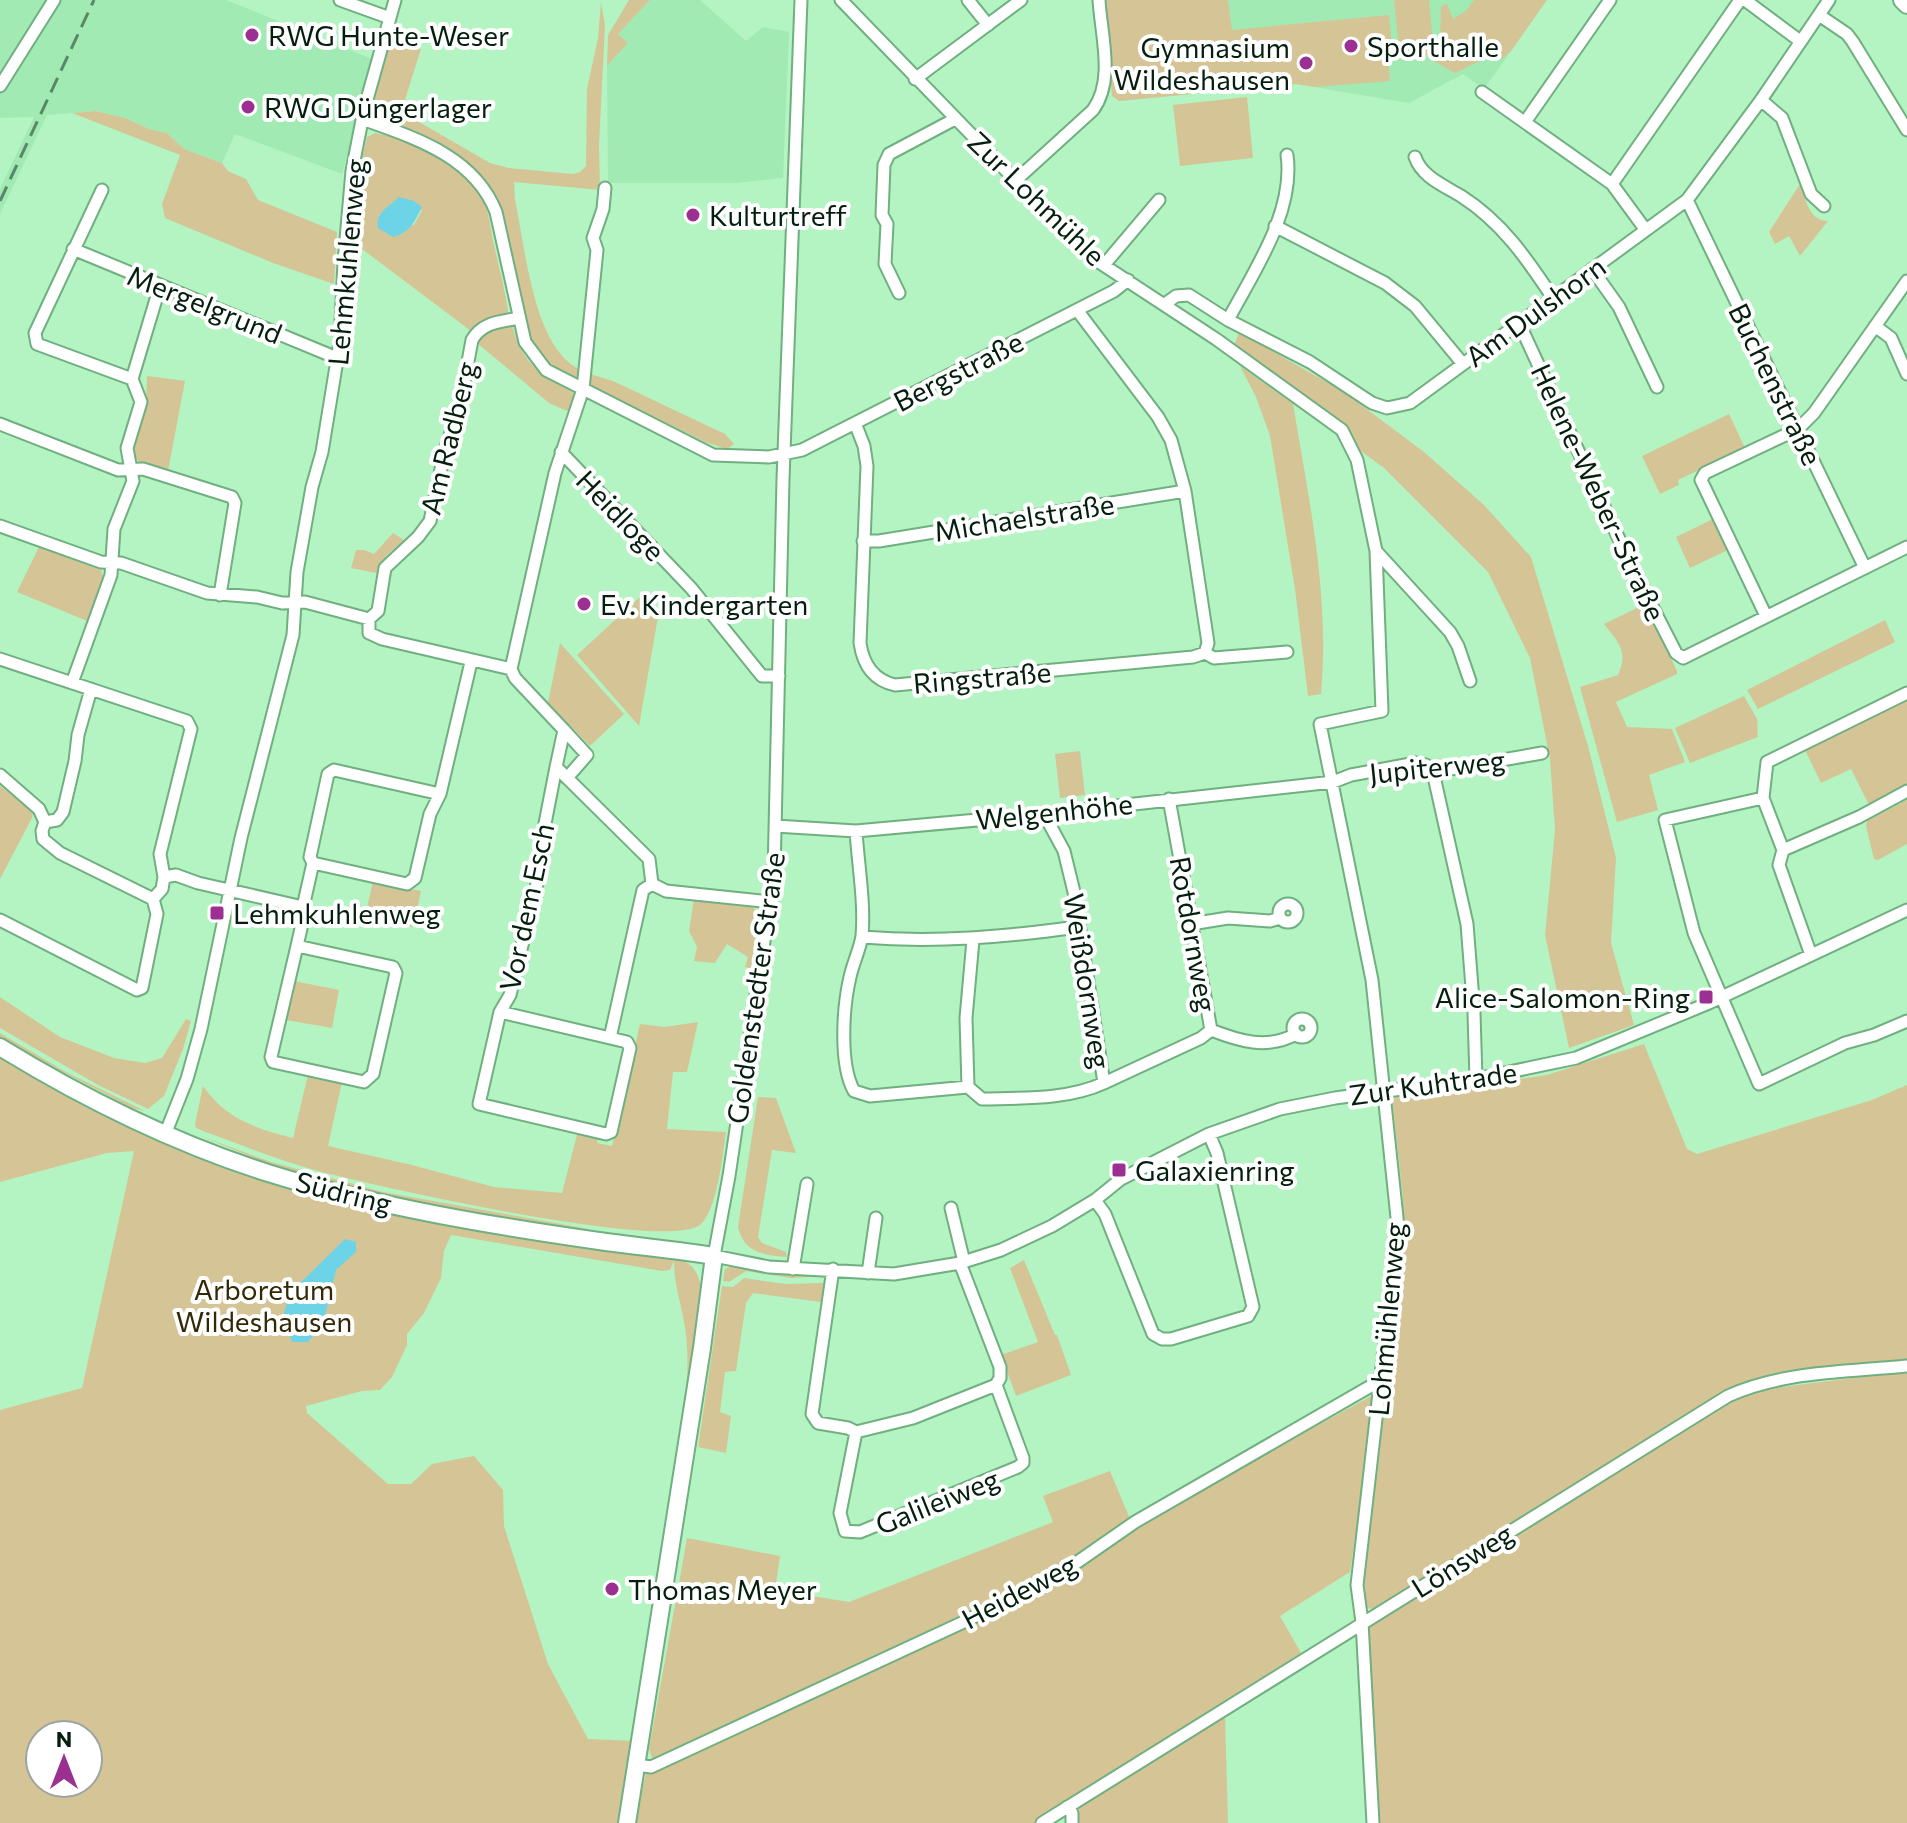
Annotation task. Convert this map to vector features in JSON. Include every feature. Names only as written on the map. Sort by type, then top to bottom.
[{"type":"main road","points":[[1902,0],[1907,5]]},
{"type":"main road","name":"Südring","points":[[0,1047],[72,1089],[205,1150],[268,1173],[403,1207],[607,1242],[714,1256]]},
{"type":"main road","name":"Goldenstedter Straße","points":[[627,1823],[714,1256]]},
{"type":"street","points":[[0,86],[54,0]]},
{"type":"street","points":[[340,0],[390,18]]},
{"type":"street","name":"Lehmkuhlenweg","points":[[166,1132],[187,1079],[201,1029],[264,744],[293,635],[297,572],[305,521],[322,452],[343,313],[350,181],[362,119],[395,0]]},
{"type":"street","name":"Goldenstedter Straße","points":[[714,1256],[772,902],[784,454],[801,0]]},
{"type":"street","name":"Zur Lohmühle","points":[[841,0],[1088,255],[1258,368],[1342,430],[1357,460],[1376,551],[1382,711],[1320,724]]},
{"type":"street","points":[[968,0],[988,25]]},
{"type":"street","points":[[915,79],[1021,0]]},
{"type":"street","points":[[1015,181],[1093,110],[1101,98],[1106,81],[1099,0]]},
{"type":"street","points":[[1525,122],[1610,0]]},
{"type":"street","points":[[1612,184],[1742,0],[1800,41]]},
{"type":"street","name":"Am Dulshorn","points":[[1165,304],[1176,296],[1189,295],[1228,320],[1310,362],[1372,403],[1387,408],[1410,403],[1687,200],[1761,100],[1829,0]]},
{"type":"street","points":[[1819,15],[1847,34],[1907,130]]},
{"type":"street","points":[[1482,92],[1612,184],[1645,229]]},
{"type":"street","points":[[1761,100],[1782,118],[1811,194],[1824,206]]},
{"type":"street","name":"Bergstraße","points":[[362,119],[425,143],[453,158],[477,177],[488,192],[496,212],[525,342],[546,370],[713,455],[769,457],[802,450],[1114,291],[1128,280]]},
{"type":"street","points":[[899,293],[885,264],[887,224],[882,215],[884,165],[889,154],[955,119]]},
{"type":"street","points":[[1228,320],[1275,226],[1288,180],[1287,155]]},
{"type":"street","points":[[1415,157],[1419,170],[1499,226],[1526,257],[1553,298]]},
{"type":"street","name":"Heidloge","points":[[511,669],[561,452],[583,389],[597,250],[593,238],[603,209],[605,188]]},
{"type":"street","points":[[102,190],[35,333],[37,344],[132,379]]},
{"type":"street","points":[[1104,265],[1159,200]]},
{"type":"street","name":"Buchenstraße","points":[[1687,200],[1865,568]]},
{"type":"street","points":[[1275,226],[1385,283],[1415,306],[1463,364]]},
{"type":"street","name":"Mergelgrund","points":[[73,249],[337,358]]},
{"type":"street","points":[[1592,269],[1619,307],[1657,387]]},
{"type":"street","points":[[1907,281],[1814,413],[1798,429],[1705,473],[1701,480],[1766,616],[1907,547]]},
{"type":"street","points":[[72,683],[111,575],[114,529],[133,481],[127,448],[141,402],[132,379],[160,286]]},
{"type":"street","points":[[1077,310],[1158,417],[1171,440],[1185,491],[1208,643],[1205,653]]},
{"type":"street","name":"Am Radberg","points":[[369,619],[378,611],[385,568],[430,521],[445,450],[460,405],[472,340],[477,331],[487,324],[519,318]]},
{"type":"street","name":"Helene-Weber-Straße","points":[[1519,323],[1632,567],[1676,653],[1683,658],[1766,616]]},
{"type":"street","points":[[1875,326],[1891,338],[1907,374]]},
{"type":"street","name":"Ringstraße","points":[[855,423],[864,446],[867,466],[860,643],[867,668],[883,683],[895,685],[1193,657],[1205,653],[1214,658],[1287,652]]},
{"type":"street","points":[[0,424],[118,470],[143,469],[232,497],[235,503],[220,595]]},
{"type":"street","name":"Heidloge","points":[[561,452],[691,588],[762,676],[779,676]]},
{"type":"street","name":"Michaelstraße","points":[[863,541],[879,541],[1185,491]]},
{"type":"street","points":[[0,526],[101,562],[121,563],[207,593],[326,606],[369,619],[369,633],[382,639],[511,669],[515,678],[587,755],[567,778]]},
{"type":"street","points":[[1376,551],[1450,632],[1470,681]]},
{"type":"street","points":[[0,659],[187,721],[191,729],[160,854],[164,877],[162,889],[153,899]]},
{"type":"street","points":[[313,863],[407,884],[415,878],[430,814],[440,794],[471,662]]},
{"type":"street","points":[[45,822],[57,820],[63,812],[78,735],[91,689]]},
{"type":"street","points":[[1811,955],[1779,865],[1783,850],[1763,798],[1767,762],[1907,693]]},
{"type":"street","name":"Lohmühlenweg","points":[[1320,724],[1372,980],[1398,1227],[1357,1585],[1362,1622],[1373,1823]]},
{"type":"street","name":"Vor dem Esch","points":[[564,730],[542,839],[543,854],[538,879],[510,995],[500,1012],[610,1038]]},
{"type":"street","name":"Jupiterweg","points":[[1333,782],[1351,775],[1416,763],[1426,765],[1433,772],[1542,753]]},
{"type":"street","points":[[556,767],[649,859],[652,884]]},
{"type":"street","points":[[297,946],[393,967],[396,973],[373,1074],[364,1082],[273,1062],[271,1057],[304,915],[313,863],[310,857],[328,774],[334,770],[440,794]]},
{"type":"street","points":[[1433,772],[1467,924],[1476,1079]]},
{"type":"street","points":[[0,775],[39,809],[45,822],[43,839],[60,853],[153,899],[157,914],[142,988],[137,990],[0,920]]},
{"type":"street","name":"Welgenhöhe","points":[[775,826],[856,831],[1333,782]]},
{"type":"street","points":[[1783,850],[1859,817],[1907,791]]},
{"type":"street","points":[[1763,798],[1665,820],[1694,933],[1759,1084],[1845,1043],[1907,1021]]},
{"type":"street","name":"Rotdornweg","points":[[1169,799],[1211,1030],[1244,1043],[1286,1039],[1296,1034]]},
{"type":"street","name":"Weißdornweg","points":[[1044,814],[1064,851],[1074,892],[1077,927],[1104,1083],[1201,1038],[1211,1030]]},
{"type":"street","points":[[856,831],[862,937],[850,978],[844,1035],[848,1081],[854,1091],[870,1096],[968,1087],[982,1099],[1058,1095],[1086,1091],[1104,1083]]},
{"type":"street","points":[[164,877],[176,875],[303,907]]},
{"type":"street","points":[[652,884],[666,891],[772,902]]},
{"type":"street","points":[[500,1012],[479,1104],[606,1134],[611,1132],[630,1048],[627,1042],[610,1038],[643,890],[652,884]]},
{"type":"street","name":"Zur Kuhtrade","points":[[714,1256],[793,1269],[894,1274],[962,1262],[1001,1250],[1052,1226],[1095,1200],[1121,1179],[1209,1134],[1280,1109],[1335,1098],[1476,1079],[1576,1058],[1721,998],[1907,910]]},
{"type":"street","points":[[1191,924],[1228,918],[1270,921],[1280,918]]},
{"type":"street","points":[[862,937],[911,941],[973,940],[1077,927]]},
{"type":"street","points":[[968,1087],[966,1018],[973,940]]},
{"type":"street","points":[[1095,1200],[1105,1214],[1153,1334],[1162,1339],[1171,1339],[1248,1316],[1253,1307],[1217,1153],[1209,1134]]},
{"type":"street","points":[[793,1269],[807,1184]]},
{"type":"street","points":[[833,1269],[812,1414],[818,1423],[856,1432],[913,1418],[996,1385],[1000,1367],[962,1262],[951,1208]]},
{"type":"street","points":[[868,1273],[876,1218]]},
{"type":"street","name":"Lönsweg","points":[[1042,1823],[1728,1396],[1758,1385],[1798,1378],[1907,1366]]},
{"type":"street","name":"Heideweg","points":[[637,1765],[651,1767],[968,1620],[1076,1563],[1138,1519],[1383,1379]]},
{"type":"street","name":"Galileiweg","points":[[856,1432],[840,1513],[845,1531],[860,1532],[1018,1467],[1023,1458],[996,1385]]},
{"type":"street","points":[[1067,1807],[1072,1813],[1072,1823]]},
{"type":"shaded area","points":[[0,0],[226,0],[372,59],[342,174],[235,134],[222,163],[184,149],[167,133],[125,118],[96,111],[47,115],[0,214],[0,189],[34,117],[0,118]]},
{"type":"shaded area","points":[[650,0],[700,0],[746,41],[763,27],[789,32],[783,178],[735,183],[608,183],[607,66],[628,43],[618,34]]},
{"type":"shaded area","name":"Gymnasium Wildeshausen","points":[[1104,0],[1547,0],[1484,89],[1463,74],[1409,103],[1296,84],[1119,101],[1112,96]]},
{"type":"green space","points":[[629,0],[650,0],[618,34],[628,43],[607,66],[608,35]]},
{"type":"green space","points":[[1104,0],[1228,0],[1232,30],[1389,15],[1393,56],[1388,57],[1390,81],[1315,87],[1296,84],[1119,101],[1112,96]]},
{"type":"green space","points":[[1394,0],[1429,0],[1434,55],[1400,58]]},
{"type":"green space","points":[[1474,0],[1547,0],[1502,59],[1488,57],[1455,73],[1435,62],[1440,38],[1441,6],[1447,4],[1453,19],[1466,11]]},
{"type":"green space","points":[[601,2],[605,25],[600,190],[514,182],[533,292],[550,338],[562,356],[577,368],[579,375],[573,379],[546,361],[529,334],[504,219],[495,196],[483,178],[452,150],[371,111],[389,43],[421,49],[403,106],[407,115],[490,163],[509,168],[580,172],[586,166],[587,89],[598,38]]},
{"type":"green space","points":[[1247,97],[1253,158],[1180,166],[1173,105]]},
{"type":"green space","points":[[96,111],[167,133],[184,149],[222,163],[228,171],[246,179],[258,200],[337,232],[334,284],[273,263],[165,218],[162,204],[180,155],[72,113]]},
{"type":"green space","points":[[375,133],[434,152],[471,180],[480,192],[487,211],[505,294],[506,314],[481,321],[471,331],[350,240],[358,176],[367,137]],"holes":[[[393,205],[422,210],[414,225],[378,216]]]},
{"type":"green space","points":[[1800,184],[1812,214],[1828,221],[1800,256],[1789,236],[1775,244],[1769,232]]},
{"type":"green space","points":[[512,324],[521,349],[534,367],[574,393],[572,408],[567,411],[549,403],[477,343],[483,331]]},
{"type":"green space","points":[[1239,332],[1344,392],[1424,452],[1484,505],[1531,557],[1588,746],[1616,858],[1611,943],[1634,1025],[1569,1048],[1545,935],[1555,830],[1550,759],[1530,658],[1488,572],[1384,468],[1358,449],[1346,428],[1234,346]]},
{"type":"green space","points":[[1240,366],[1293,404],[1320,584],[1323,621],[1321,694],[1308,696],[1295,589],[1270,436],[1256,397]]},
{"type":"green space","points":[[590,374],[613,381],[725,434],[734,444],[727,449],[705,442],[591,385]]},
{"type":"green space","points":[[147,376],[185,381],[168,471],[144,465],[133,453],[132,446],[146,401]]},
{"type":"green space","points":[[1729,414],[1745,448],[1678,480],[1679,485],[1660,494],[1642,456]]},
{"type":"green space","points":[[1713,519],[1728,550],[1690,568],[1676,537]]},
{"type":"green space","points":[[393,533],[404,540],[386,556],[381,574],[351,568],[356,550],[374,554]]},
{"type":"green space","points":[[39,547],[101,570],[103,577],[87,621],[17,592]]},
{"type":"green space","points":[[640,597],[658,617],[639,726],[577,655]]},
{"type":"green space","points":[[1643,605],[1677,674],[1616,702],[1627,727],[1672,729],[1685,762],[1649,775],[1658,810],[1617,822],[1580,687],[1618,675],[1622,653],[1604,624]]},
{"type":"green space","points":[[1885,620],[1895,642],[1758,709],[1747,690]]},
{"type":"green space","points":[[560,643],[624,714],[590,746],[548,703]]},
{"type":"green space","points":[[1744,696],[1757,719],[1758,737],[1690,763],[1675,728]]},
{"type":"green space","points":[[1907,698],[1907,784],[1869,805],[1851,769],[1821,783],[1804,748]]},
{"type":"green space","points":[[1080,751],[1085,795],[1060,798],[1055,754]]},
{"type":"green space","points":[[0,786],[33,812],[0,879]]},
{"type":"green space","points":[[1907,800],[1907,844],[1878,860],[1874,859],[1867,821]]},
{"type":"green space","points":[[373,881],[421,891],[413,927],[365,917]]},
{"type":"green space","points":[[694,899],[751,905],[758,913],[751,968],[745,967],[748,957],[727,944],[715,963],[694,961],[697,947],[689,931]]},
{"type":"green space","points":[[294,981],[339,990],[332,1028],[286,1020]]},
{"type":"green space","points":[[0,997],[60,1037],[114,1058],[145,1063],[162,1058],[186,1019],[191,1021],[164,1096],[148,1109],[98,1085],[0,1028]]},
{"type":"green space","points":[[698,1022],[687,1072],[673,1072],[667,1129],[726,1132],[718,1182],[706,1218],[700,1225],[675,1231],[632,1230],[577,1223],[395,1189],[289,1162],[203,1131],[195,1124],[203,1086],[221,1107],[242,1121],[293,1138],[308,1075],[342,1082],[328,1146],[494,1187],[562,1193],[578,1131],[598,1136],[597,1143],[612,1146],[640,1024],[665,1027]]},
{"type":"green space","points":[[0,1033],[66,1072],[145,1111],[132,1108],[0,1039]]},
{"type":"green space","points":[[1644,1044],[1687,1149],[1697,1154],[1872,1100],[1907,1085],[1907,1362],[1796,1375],[1730,1387],[1374,1609],[1366,1608],[1364,1581],[1402,1246],[1403,1198],[1392,1098],[1547,1075]]},
{"type":"green space","name":"Arboretum Wildeshausen","points":[[0,1054],[197,1156],[580,1243],[584,1249],[674,1258],[692,1267],[701,1286],[687,1411],[683,1415],[687,1354],[674,1261],[670,1270],[662,1271],[451,1235],[444,1251],[441,1278],[424,1313],[407,1334],[407,1345],[392,1377],[380,1390],[362,1391],[306,1406],[307,1413],[388,1484],[411,1484],[432,1464],[474,1456],[503,1490],[504,1526],[548,1664],[588,1739],[636,1741],[622,1823],[0,1823],[0,1410],[82,1388],[134,1151],[107,1153],[0,1182]]},
{"type":"green space","points":[[758,1097],[776,1098],[796,1153],[772,1150],[758,1237],[762,1243],[786,1252],[787,1257],[756,1251],[745,1242],[738,1227]]},
{"type":"green space","points":[[198,1135],[271,1162],[383,1192],[589,1229],[575,1231],[383,1196],[269,1164]]},
{"type":"green space","points":[[1024,1260],[1071,1375],[1016,1396],[1001,1355],[1038,1342],[1010,1268]]},
{"type":"green space","points":[[732,1266],[791,1274],[820,1273],[823,1276],[791,1278],[746,1271],[729,1282],[723,1281],[725,1269]]},
{"type":"green space","points":[[744,1278],[785,1284],[824,1283],[821,1302],[753,1293],[746,1303],[736,1371],[725,1372],[720,1412],[731,1416],[726,1453],[698,1447],[722,1286],[733,1287]]},
{"type":"green space","points":[[1907,1371],[1907,1823],[1378,1823],[1369,1625],[1725,1402],[1759,1390]]},
{"type":"green space","points":[[1377,1393],[1350,1572],[1280,1616],[1301,1653],[1035,1823],[635,1823],[646,1772],[969,1621],[1133,1526]]},
{"type":"green space","points":[[1110,1471],[1130,1519],[1075,1559],[945,1627],[657,1762],[652,1758],[649,1749],[687,1538],[780,1556],[775,1590],[849,1602],[1053,1522],[1043,1496]]},
{"type":"green space","points":[[1225,1713],[1228,1823],[1079,1823],[1078,1804]]},
{"type":"water","points":[[399,197],[422,207],[408,229],[393,237],[378,228],[378,222],[384,210]]},
{"type":"water","points":[[345,1239],[356,1242],[356,1252],[336,1270],[323,1324],[308,1342],[292,1342],[283,1316],[290,1293]]},
{"type":"railway","points":[[0,201],[94,0]]},
{"type":"place","name":"RWG Hunte-Weser","points":[[252,35]]},
{"type":"place","name":"Sporthalle","points":[[1351,46]]},
{"type":"place","name":"Gymnasium Wildeshausen","points":[[1306,63]]},
{"type":"place","name":"RWG Düngerlager","points":[[248,107]]},
{"type":"place","name":"Kulturtreff","points":[[693,215]]},
{"type":"place","name":"Ev. Kindergarten","points":[[584,604]]},
{"type":"place","name":"Lehmkuhlenweg","points":[[217,913]]},
{"type":"place","name":"Alice-Salomon-Ring","points":[[1706,997]]},
{"type":"place","name":"Galaxienring","points":[[1119,1170]]},
{"type":"place","name":"Thomas Meyer","points":[[612,1589]]}]
